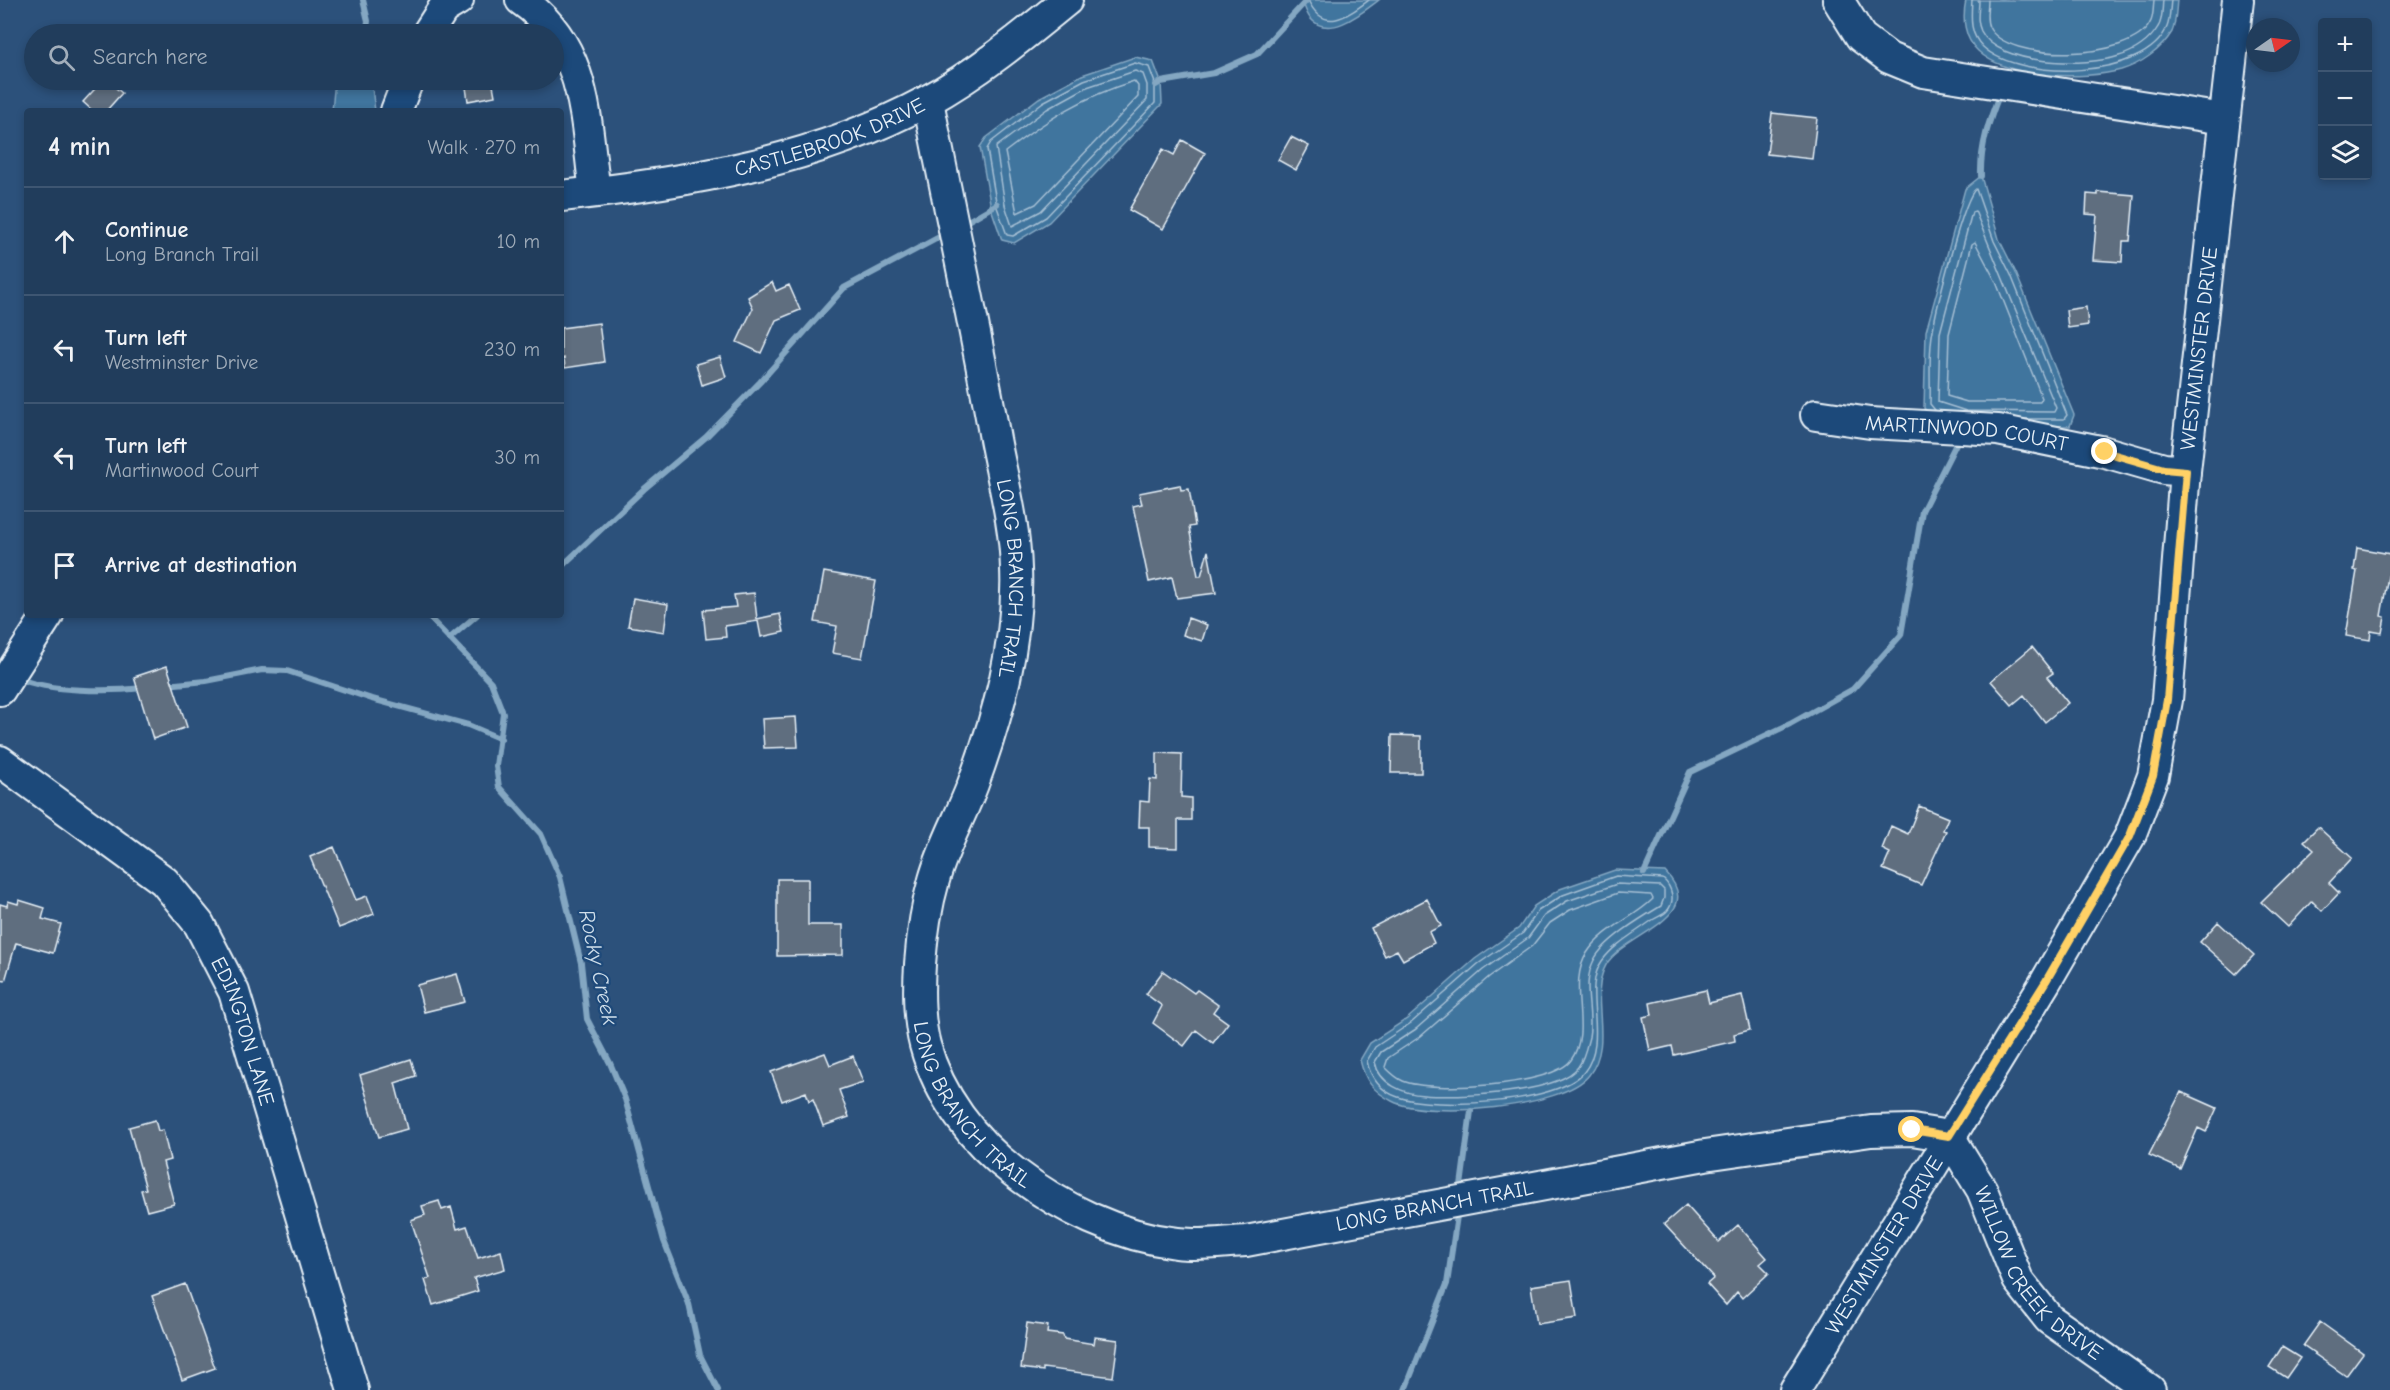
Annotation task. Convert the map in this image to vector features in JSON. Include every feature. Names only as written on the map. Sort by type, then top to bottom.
[{"type":"street","points":[[433,24],[443,9],[458,0]]},
{"type":"street","points":[[521,0],[535,9],[548,24]]},
{"type":"street","name":"CASTLEBROOK DRIVE","points":[[564,196],[728,171],[831,144],[928,100],[1004,51],[1067,0]]},
{"type":"street","points":[[1838,0],[1861,38],[1889,58],[1923,72],[2224,119]]},
{"type":"street","name":"WESTMINSTER DRIVE","points":[[1794,1390],[2046,981],[2130,836],[2153,776],[2167,700],[2186,471],[2238,0]]},
{"type":"street","points":[[564,46],[578,73],[595,192]]},
{"type":"street","points":[[397,108],[404,90]]},
{"type":"street","name":"LONG BRANCH TRAIL","points":[[928,100],[990,412],[1017,567],[1013,636],[999,702],[973,784],[934,879],[924,934],[920,994],[925,1044],[950,1103],[989,1153],[1044,1195],[1093,1219],[1140,1237],[1181,1244],[1246,1241],[1705,1155],[1871,1131],[1912,1130],[1949,1136]]},
{"type":"street","name":"MARTINWOOD COURT","points":[[1816,415],[1870,423],[1998,430],[2105,452],[2164,469],[2186,471]]},
{"type":"street","points":[[0,690],[46,618]]},
{"type":"street","name":"EDINGTON LANE","points":[[0,761],[164,881],[199,924],[234,992],[353,1390]]},
{"type":"street","name":"WILLOW CREEK DRIVE","points":[[1949,1136],[1982,1190],[2018,1280],[2049,1319],[2150,1390]]},
{"type":"water","points":[[1302,0],[1379,0],[1346,22],[1327,27],[1310,18]]},
{"type":"water","points":[[1966,0],[2177,0],[2172,32],[2150,56],[2121,70],[2067,76],[2027,72],[2008,67],[1991,60],[1978,51],[1973,46],[1965,27]]},
{"type":"water","points":[[1135,57],[1153,61],[1161,82],[1162,104],[1049,222],[1014,243],[1002,240],[991,208],[980,147],[986,138],[1039,98],[1082,75]]},
{"type":"water","points":[[334,90],[372,90],[375,108],[332,108]]},
{"type":"water","points":[[1981,176],[1999,239],[2016,273],[2074,415],[2070,426],[1977,424],[1933,418],[1924,408],[1926,331],[1965,189]]},
{"type":"water","points":[[1615,870],[1665,872],[1676,888],[1677,901],[1671,913],[1659,924],[1616,954],[1606,965],[1599,991],[1600,1048],[1589,1075],[1575,1086],[1553,1096],[1495,1108],[1464,1110],[1410,1107],[1392,1101],[1371,1085],[1364,1074],[1360,1060],[1370,1043],[1407,1019],[1475,959],[1519,928],[1534,906],[1560,889]]},
{"type":"building","points":[[94,90],[118,90],[122,93],[109,108],[90,108],[83,102]]},
{"type":"building","points":[[466,90],[494,90],[495,96],[468,101]]},
{"type":"building","points":[[1772,113],[1817,118],[1812,159],[1767,154]]},
{"type":"building","points":[[1291,137],[1309,146],[1296,170],[1278,160]]},
{"type":"building","points":[[1182,140],[1205,153],[1163,229],[1129,210],[1163,149],[1174,155]]},
{"type":"building","points":[[2098,192],[2134,195],[2130,241],[2123,241],[2122,262],[2093,260],[2097,215],[2086,214],[2087,194],[2098,195]]},
{"type":"building","points":[[772,282],[776,291],[789,285],[800,310],[776,320],[761,353],[737,342],[753,308],[748,297]]},
{"type":"building","points":[[2086,307],[2088,325],[2068,328],[2066,310]]},
{"type":"building","points":[[599,323],[604,362],[565,368],[564,328]]},
{"type":"building","points":[[720,357],[726,377],[702,385],[696,364]]},
{"type":"building","points":[[1180,485],[1181,490],[1189,489],[1195,526],[1189,527],[1198,576],[1201,576],[1208,551],[1216,593],[1177,598],[1172,577],[1149,582],[1133,506],[1142,504],[1139,493]]},
{"type":"building","points":[[2357,548],[2390,554],[2390,577],[2388,576],[2381,616],[2385,617],[2382,633],[2371,631],[2370,640],[2346,636],[2357,571],[2354,570]]},
{"type":"building","points":[[824,572],[876,581],[862,658],[832,653],[837,626],[815,622]]},
{"type":"building","points":[[754,593],[757,619],[780,614],[784,632],[761,637],[758,621],[725,626],[726,637],[706,639],[703,610],[736,607],[734,595]]},
{"type":"building","points":[[633,598],[668,604],[664,632],[628,626]]},
{"type":"building","points":[[1188,618],[1207,625],[1202,641],[1183,635]]},
{"type":"building","points":[[2032,647],[2053,673],[2047,677],[2068,703],[2045,722],[2024,695],[2012,705],[1991,681]]},
{"type":"building","points":[[167,666],[187,727],[153,739],[134,677]]},
{"type":"building","points":[[796,717],[798,747],[764,748],[762,719]]},
{"type":"building","points":[[1392,735],[1421,736],[1421,773],[1391,773]]},
{"type":"building","points":[[1157,753],[1182,754],[1181,797],[1191,798],[1191,820],[1178,820],[1178,848],[1149,847],[1149,827],[1139,827],[1140,801],[1149,802],[1150,779],[1157,780]]},
{"type":"building","points":[[1919,806],[1948,818],[1943,830],[1946,831],[1921,885],[1883,869],[1890,853],[1882,849],[1891,826],[1908,834]]},
{"type":"building","points":[[2318,827],[2352,858],[2329,883],[2339,893],[2322,911],[2312,901],[2288,927],[2261,902],[2314,850],[2304,841]]},
{"type":"building","points":[[334,847],[356,900],[367,896],[374,914],[339,928],[310,857]]},
{"type":"building","points":[[777,879],[808,879],[808,925],[843,925],[843,955],[777,956]]},
{"type":"building","points":[[1427,899],[1441,926],[1429,932],[1434,943],[1403,960],[1397,950],[1385,956],[1371,928]]},
{"type":"building","points":[[19,900],[45,908],[42,919],[61,924],[53,953],[16,943],[5,981],[0,980],[0,904],[7,906],[8,901],[18,904]]},
{"type":"building","points":[[2218,922],[2254,955],[2236,974],[2200,942]]},
{"type":"building","points":[[1163,971],[1194,993],[1197,990],[1218,1005],[1213,1012],[1228,1023],[1213,1043],[1196,1030],[1184,1046],[1153,1023],[1162,1006],[1146,994]]},
{"type":"building","points":[[457,974],[465,1002],[424,1012],[417,985]]},
{"type":"building","points":[[1706,990],[1709,1003],[1742,995],[1750,1030],[1734,1034],[1735,1041],[1674,1055],[1672,1046],[1650,1051],[1643,1017],[1652,1015],[1650,1003]]},
{"type":"building","points":[[825,1053],[830,1065],[853,1056],[863,1082],[839,1090],[849,1117],[823,1126],[813,1099],[809,1101],[806,1092],[782,1101],[771,1072]]},
{"type":"building","points":[[411,1059],[416,1076],[395,1083],[407,1129],[379,1137],[360,1075]]},
{"type":"building","points":[[2181,1092],[2217,1108],[2206,1132],[2198,1128],[2180,1169],[2149,1155]]},
{"type":"building","points":[[155,1120],[158,1131],[163,1130],[170,1160],[163,1162],[174,1204],[147,1211],[141,1190],[146,1189],[129,1127]]},
{"type":"building","points":[[439,1201],[442,1210],[451,1207],[457,1229],[467,1226],[478,1258],[501,1251],[505,1269],[474,1278],[478,1291],[433,1305],[425,1280],[430,1278],[411,1220],[425,1215],[422,1206]]},
{"type":"building","points":[[1686,1205],[1719,1242],[1738,1225],[1767,1258],[1760,1264],[1769,1273],[1742,1298],[1737,1292],[1726,1305],[1707,1284],[1714,1278],[1664,1224]]},
{"type":"building","points":[[1571,1280],[1577,1318],[1537,1324],[1531,1286]]},
{"type":"building","points":[[185,1284],[215,1368],[182,1380],[152,1296]]},
{"type":"building","points":[[2320,1322],[2363,1353],[2346,1376],[2303,1346]]},
{"type":"building","points":[[1027,1323],[1048,1326],[1047,1333],[1063,1335],[1064,1339],[1094,1344],[1095,1337],[1118,1340],[1113,1377],[1043,1368],[1043,1371],[1021,1368]]},
{"type":"building","points":[[2282,1347],[2300,1358],[2286,1378],[2269,1367]]},
{"type":"waterway","name":"Rocky Creek","points":[[363,0],[368,24]]},
{"type":"waterway","points":[[1156,85],[1161,82],[1214,73],[1257,54],[1307,0]]},
{"type":"waterway","points":[[1981,176],[1986,134],[2000,93]]},
{"type":"waterway","points":[[961,225],[997,204]]},
{"type":"waterway","points":[[564,564],[644,489],[706,437],[760,382],[844,288],[947,233]]},
{"type":"waterway","points":[[1644,873],[1690,772],[1790,724],[1853,689],[1901,635],[1922,511],[1960,436]]},
{"type":"waterway","name":"Rocky Creek","points":[[430,618],[491,682],[503,713],[496,766],[499,787],[541,834],[560,877],[581,963],[587,1019],[610,1063],[625,1099],[664,1241],[689,1304],[700,1355],[718,1390]]},
{"type":"waterway","points":[[450,638],[473,618]]},
{"type":"waterway","points":[[166,685],[206,681],[262,670],[287,671],[372,699],[468,725],[501,739]]},
{"type":"waterway","points":[[17,678],[46,686],[80,690],[144,688]]},
{"type":"waterway","points":[[1460,1193],[1471,1111]]},
{"type":"waterway","points":[[1405,1390],[1447,1284],[1458,1209]]},
{"type":"route","points":[[1912,1130],[1949,1136],[2046,981],[2130,836],[2153,776],[2167,700],[2186,471],[2164,469],[2105,452]]}]
